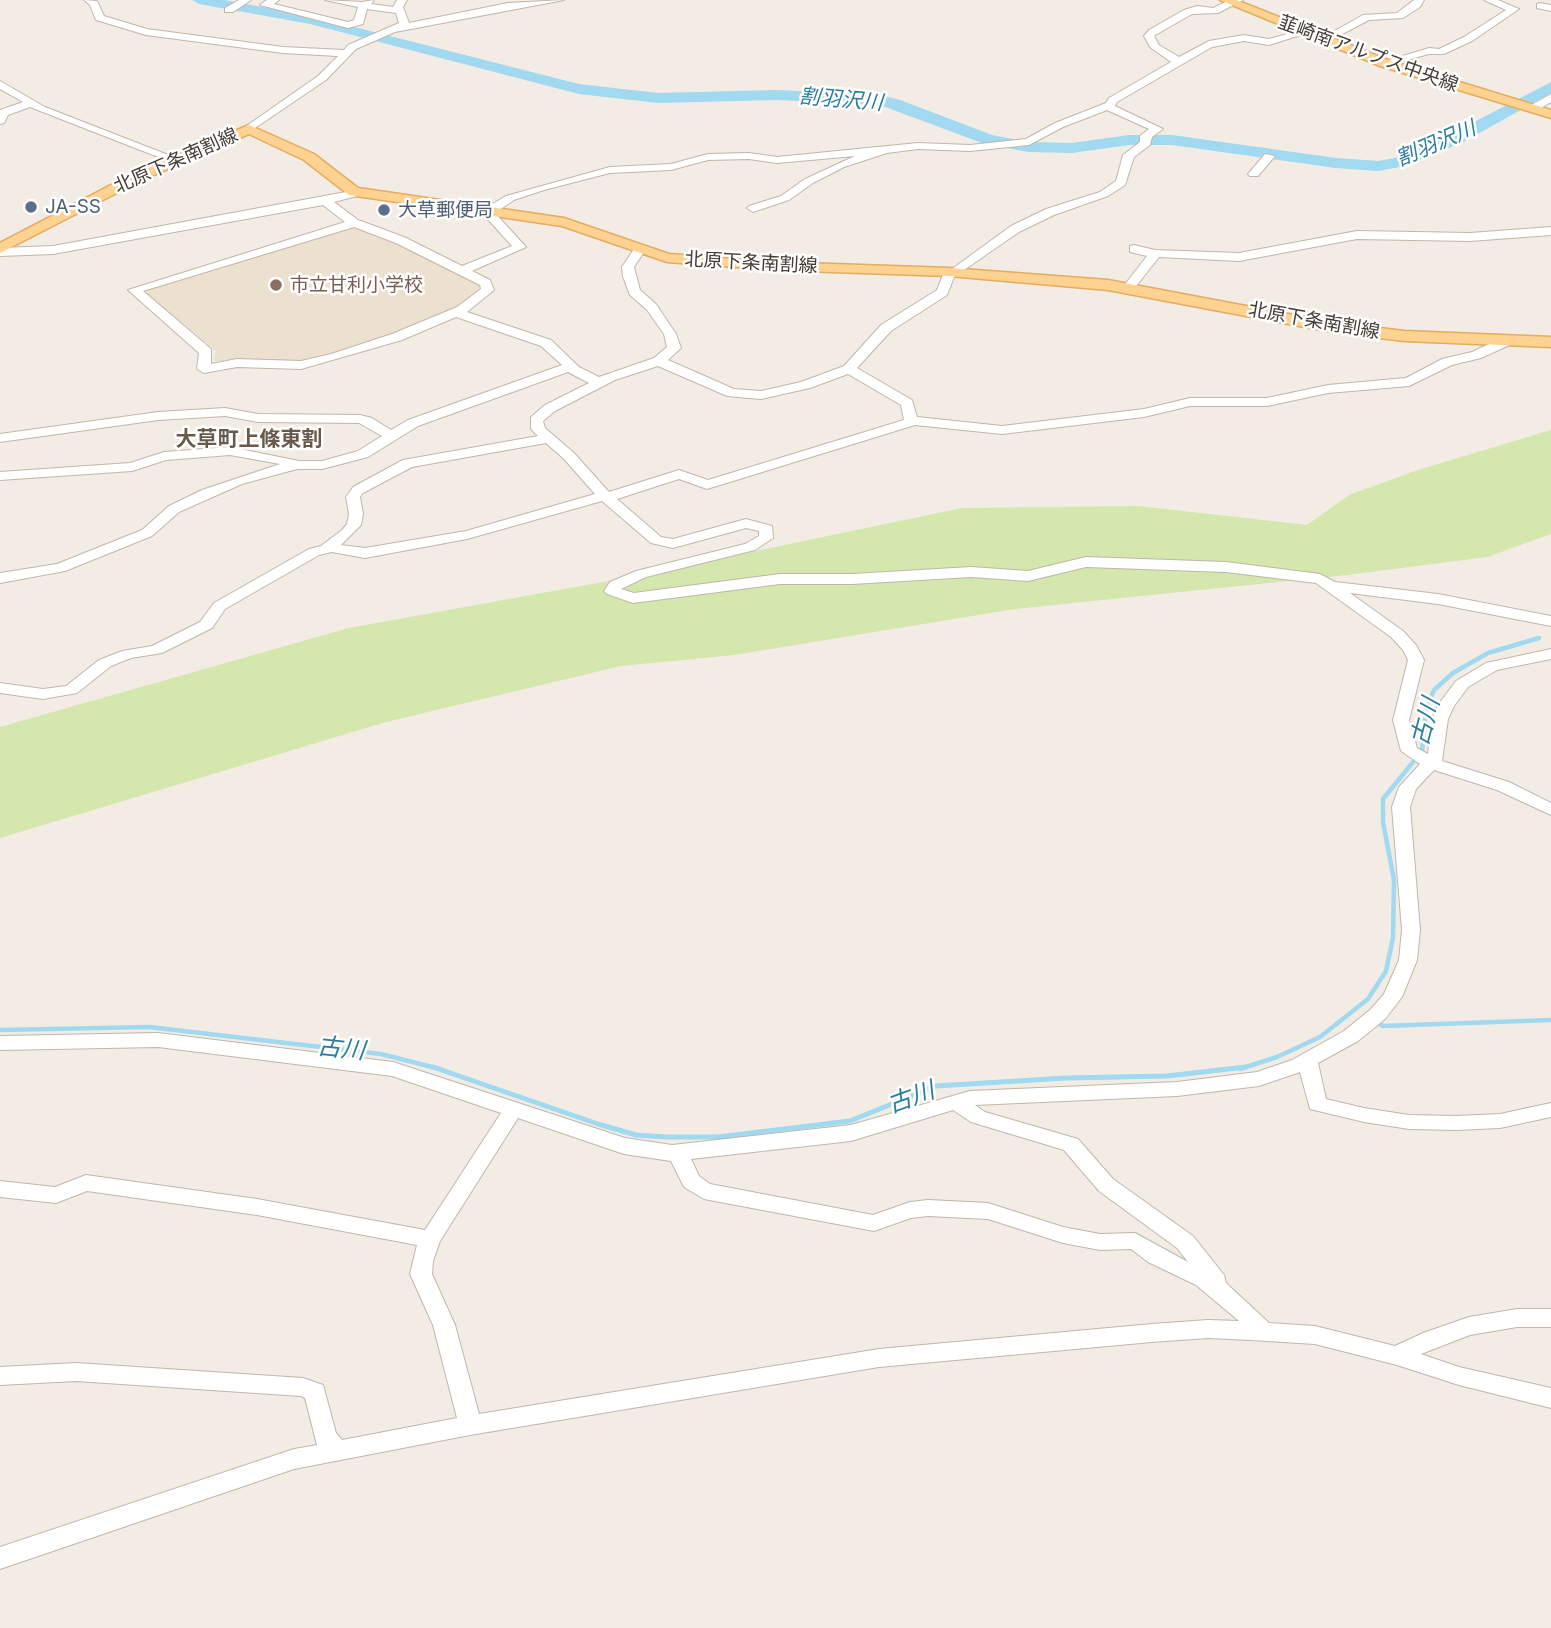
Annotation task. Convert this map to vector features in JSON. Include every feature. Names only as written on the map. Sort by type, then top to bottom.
[{"type":"main road","name":"韮崎南アルプス中央線","points":[[1233,1],[1384,63],[1551,114]]},
{"type":"main road","name":"北原下条南割線","points":[[0,250],[82,205],[175,160],[248,129],[309,157],[357,193],[492,209],[564,222],[667,258],[738,264],[952,272],[1129,287],[1331,327],[1404,336],[1551,342]]},
{"type":"street","points":[[89,0],[94,4],[100,19],[146,32],[283,50],[346,53]]},
{"type":"street","points":[[274,0],[265,5],[348,25],[359,22],[366,3]]},
{"type":"street","points":[[330,0],[401,6],[404,22],[395,29]]},
{"type":"street","points":[[248,129],[306,90],[352,47],[374,37],[395,29],[496,8],[559,0]]},
{"type":"street","points":[[753,208],[785,198],[831,169],[885,150],[918,146],[970,148],[1029,142],[1059,125],[1110,105],[1113,100],[1209,44],[1244,38],[1269,42],[1309,34],[1333,36],[1367,17],[1399,16],[1418,5],[1419,0]]},
{"type":"street","points":[[1384,63],[1429,51],[1440,52],[1468,39],[1514,9],[1489,0]]},
{"type":"street","points":[[1177,61],[1155,47],[1149,36],[1188,12],[1197,9],[1214,11],[1233,1]]},
{"type":"street","points":[[0,84],[31,103],[89,129],[175,160]]},
{"type":"street","points":[[1523,106],[1551,97]]},
{"type":"street","points":[[0,121],[3,113],[31,103]]},
{"type":"street","points":[[659,361],[720,389],[746,395],[761,395],[805,385],[849,369],[886,328],[943,292],[952,272],[1015,229],[1050,212],[1104,194],[1121,183],[1129,155],[1146,143],[1146,136],[1157,129],[1109,107],[1110,105]]},
{"type":"street","points":[[461,271],[520,247],[488,212],[520,194],[610,170],[671,167],[708,158],[749,156],[777,160],[885,150]]},
{"type":"street","points":[[1254,174],[1269,156]]},
{"type":"street","points":[[0,250],[53,250],[326,201],[357,193]]},
{"type":"street","points":[[326,201],[354,223],[400,240],[486,283],[488,290],[455,313],[374,345],[316,362],[301,365],[237,363],[204,369],[206,352],[134,290],[354,223]]},
{"type":"street","points":[[1134,248],[1155,254],[1239,257],[1357,235],[1470,237],[1551,231]]},
{"type":"street","points":[[640,249],[628,267],[634,292],[652,307],[674,348],[659,361],[598,382],[541,414],[535,423],[605,497],[656,540],[668,545],[746,523],[767,529],[766,538],[750,547],[641,574],[615,585],[612,591],[633,598],[780,579],[852,579],[971,572],[1028,576],[1086,562],[1226,567],[1321,579],[1397,634],[1410,648],[1416,660],[1401,720],[1423,759],[1503,786],[1551,810]]},
{"type":"street","points":[[1129,287],[1155,254]]},
{"type":"street","points":[[455,313],[546,344],[570,367],[598,382]]},
{"type":"street","points":[[326,549],[366,554],[457,537],[505,526],[679,474],[708,485],[911,421],[1002,430],[1144,413],[1190,402],[1293,398],[1328,389],[1409,382],[1447,362],[1476,355],[1509,340]]},
{"type":"street","points":[[0,476],[132,467],[164,456],[215,452],[260,455],[297,464],[322,465],[339,462],[363,454],[412,423],[570,367]]},
{"type":"street","points":[[849,369],[907,403],[911,421]]},
{"type":"street","points":[[0,438],[158,416],[225,412],[258,418],[360,419],[367,421],[388,439],[408,463]]},
{"type":"street","points":[[0,688],[43,694],[71,690],[105,663],[169,645],[206,625],[212,620],[219,606],[305,557],[326,549],[347,533],[354,525],[356,514],[353,497],[358,490],[408,463],[548,439]]},
{"type":"street","points":[[0,578],[60,568],[147,533],[174,509],[208,493],[237,481],[297,464]]},
{"type":"street","points":[[1335,587],[1462,603],[1551,621]]},
{"type":"street","points":[[1423,759],[1436,757],[1443,712],[1462,684],[1492,666],[1515,659],[1551,654]]},
{"type":"street","points":[[0,1043],[158,1040],[393,1069],[624,1146],[672,1153],[851,1133],[956,1102],[997,1095],[1212,1086],[1259,1079],[1331,1048],[1365,1026],[1392,997],[1401,980],[1408,960],[1411,930],[1401,807],[1423,759]]},
{"type":"street","points":[[1307,1060],[1317,1104],[1364,1115],[1409,1122],[1456,1123],[1500,1121],[1551,1110]]},
{"type":"street","points":[[956,1102],[978,1117],[1071,1144],[1106,1185],[1185,1242],[1234,1302],[1264,1332]]},
{"type":"street","points":[[470,1425],[444,1325],[421,1274],[430,1239],[514,1110]]},
{"type":"street","points":[[680,1158],[691,1181],[704,1191],[874,1223],[910,1210],[928,1208],[988,1211],[1063,1235],[1100,1242],[1135,1241],[1156,1256],[1204,1279],[1234,1302]]},
{"type":"street","points":[[0,1189],[56,1195],[86,1183],[257,1207],[430,1239]]},
{"type":"street","points":[[1397,1356],[1431,1339],[1469,1326],[1517,1318],[1551,1318]]},
{"type":"street","points":[[0,1558],[294,1459],[336,1449],[879,1359],[1208,1329],[1264,1332],[1315,1335],[1397,1356],[1459,1376],[1551,1398]]},
{"type":"street","points":[[0,1376],[76,1372],[303,1387],[314,1392],[325,1437],[336,1449]]},
{"type":"shaded area","points":[[347,228],[359,228],[482,283],[482,287],[454,311],[384,338],[307,361],[295,362],[214,361],[216,351],[145,292],[148,288]]},
{"type":"green space","points":[[1551,430],[1551,534],[1487,557],[1347,575],[1015,609],[734,655],[621,666],[386,722],[0,838],[0,727],[349,628],[636,576],[962,508],[1138,506],[1307,525],[1349,495],[1418,470]]},
{"type":"waterway","name":"割羽沢川","points":[[199,0],[311,20],[579,89],[658,98],[777,95],[880,100],[988,139],[1028,147],[1072,148],[1129,140],[1172,140],[1336,163],[1378,166],[1399,162],[1459,137],[1551,87]]},
{"type":"waterway","name":"古川","points":[[1240,1069],[1277,1057],[1320,1037],[1368,999],[1386,971],[1393,938],[1394,880],[1383,822],[1383,799],[1422,751],[1426,710],[1434,690],[1453,673],[1488,653],[1539,638]]},
{"type":"waterway","points":[[1375,1021],[1383,1026],[1551,1020]]},
{"type":"waterway","name":"古川","points":[[0,1030],[149,1027],[381,1054],[435,1068]]},
{"type":"waterway","name":"古川","points":[[435,1068],[636,1135],[718,1137],[850,1121],[936,1086],[1066,1078],[1167,1076],[1246,1067]]},
{"type":"waterway","name":"古川","points":[[435,1068],[440,1069]]},
{"type":"place","name":"JA-SS","points":[[31,207]]},
{"type":"place","name":"大草郵便局","points":[[384,210]]},
{"type":"place","name":"市立甘利小学校","points":[[276,285]]},
{"type":"district","name":"大草町上條東割","points":[[249,440]]}]
